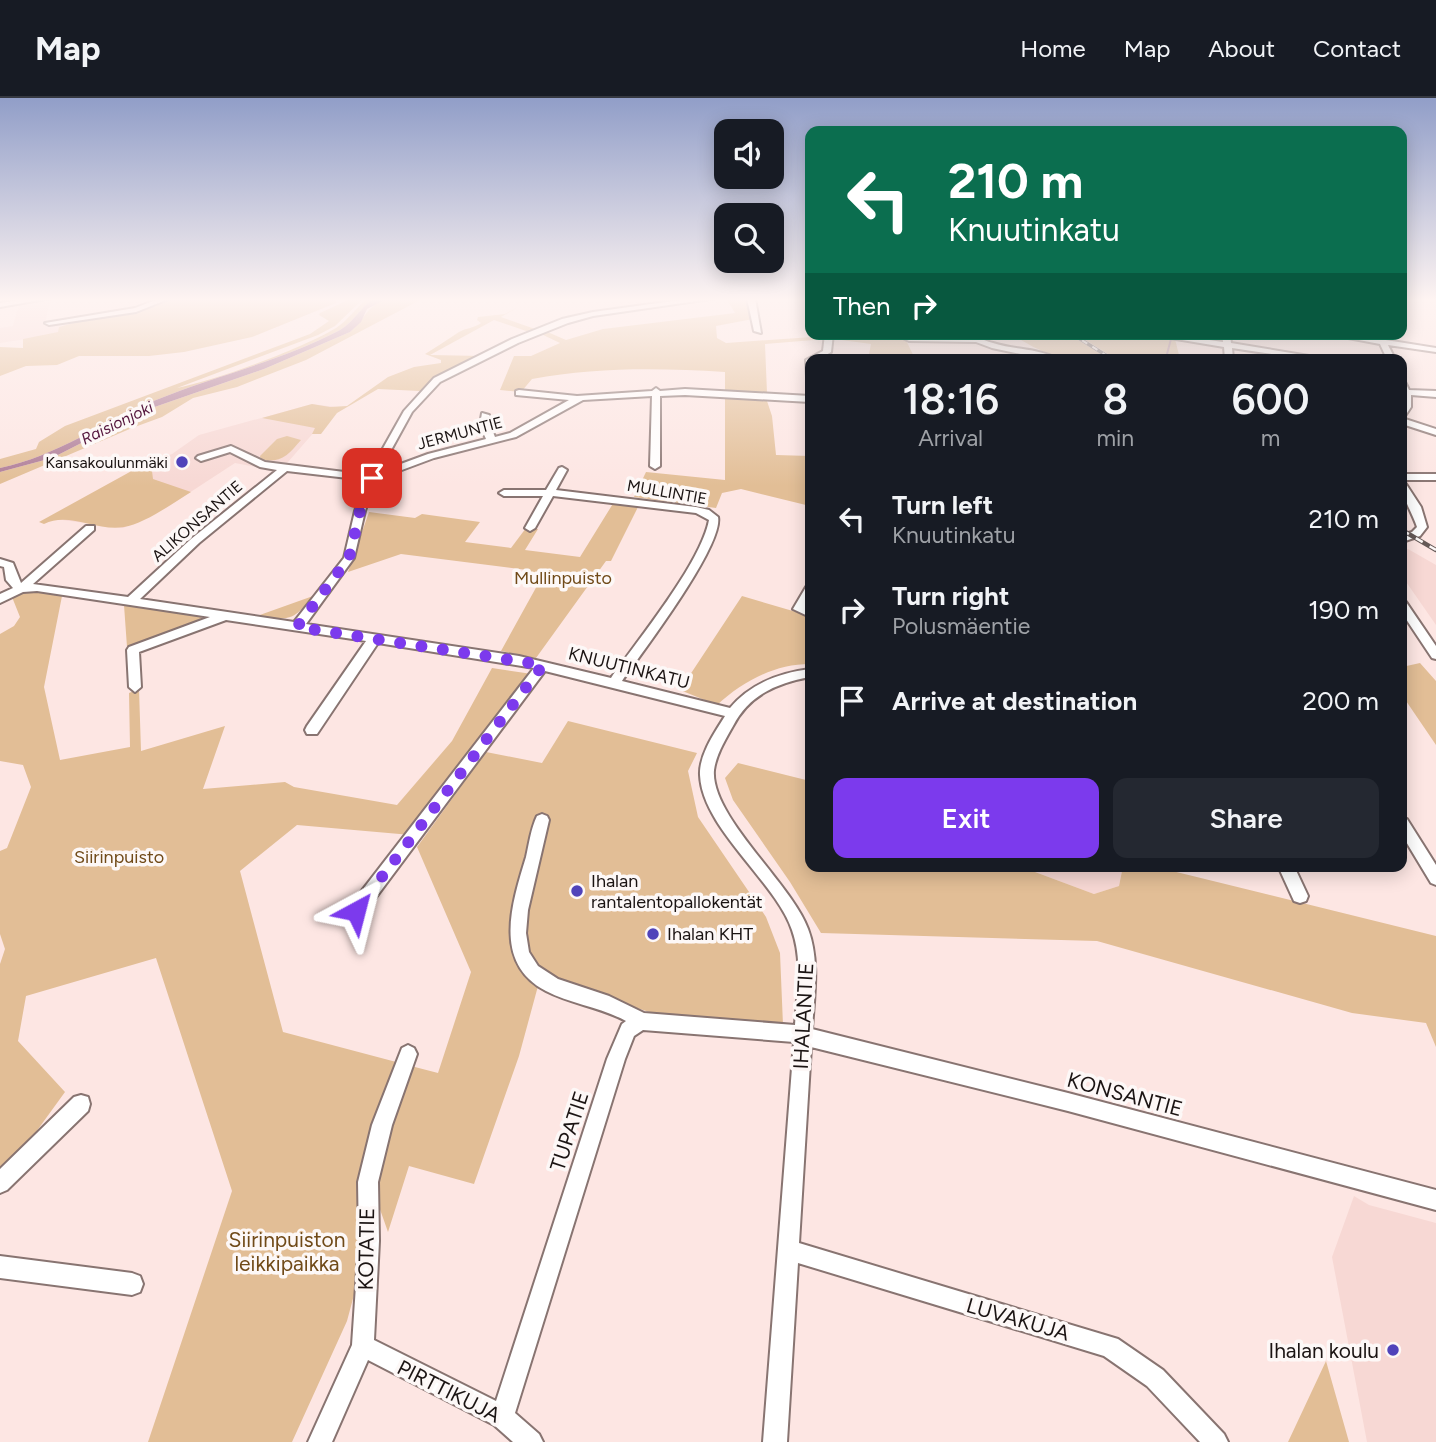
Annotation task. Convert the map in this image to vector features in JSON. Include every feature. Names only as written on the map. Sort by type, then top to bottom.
[{"type":"street","points":[[297,627],[349,558],[360,511],[372,478],[408,411],[442,377],[475,361]]},
{"type":"street","points":[[1407,389],[1436,394]]},
{"type":"street","points":[[655,466],[656,391]]},
{"type":"street","name":"JERMUNTIE","points":[[201,458],[231,449],[254,462],[372,478],[417,460],[519,433],[576,398],[656,391],[805,399]]},
{"type":"street","points":[[519,393],[576,398]]},
{"type":"street","points":[[485,415],[485,425],[492,441]]},
{"type":"street","points":[[1407,423],[1436,432]]},
{"type":"street","name":"ALIKONSANTIE","points":[[132,600],[205,532],[285,468]]},
{"type":"street","points":[[530,527],[562,470]]},
{"type":"street","points":[[1407,477],[1436,477]]},
{"type":"street","name":"MULLINTIE","points":[[505,493],[563,493],[696,510],[711,515],[716,523],[694,566],[614,683]]},
{"type":"street","points":[[1407,494],[1422,523],[1434,528]]},
{"type":"street","points":[[1407,537],[1418,532],[1422,523]]},
{"type":"street","points":[[0,599],[20,589],[90,528]]},
{"type":"street","points":[[0,562],[9,565],[12,580],[20,589]]},
{"type":"street","name":"KNUUTINKATU","points":[[20,589],[37,587],[132,600],[543,665],[732,713]]},
{"type":"street","points":[[1407,612],[1436,655]]},
{"type":"street","name":"KNUUTINKATU","points":[[135,687],[133,650],[225,616]]},
{"type":"street","points":[[312,730],[374,639]]},
{"type":"street","points":[[356,911],[543,665]]},
{"type":"street","name":"IHALANTIE","points":[[775,1442],[802,1036],[808,983],[802,931],[785,901],[723,816],[710,792],[707,772],[709,761],[732,713],[748,696],[769,683],[805,674]]},
{"type":"street","points":[[542,820],[522,891],[516,928],[519,946],[527,964],[549,984],[595,999],[641,1021],[744,1027],[802,1036]]},
{"type":"street","points":[[1407,831],[1436,878]]},
{"type":"street","points":[[1289,872],[1300,896]]},
{"type":"street","name":"TUPATIE","points":[[502,1417],[616,1059],[628,1030],[641,1021]]},
{"type":"street","name":"KONSANTIE","points":[[802,1036],[1068,1102],[1436,1200]]},
{"type":"street","name":"KOTATIE","points":[[320,1442],[362,1346],[369,1241],[368,1182],[382,1125],[408,1054]]},
{"type":"street","points":[[0,1182],[81,1104]]},
{"type":"street","name":"LUVAKUJA","points":[[788,1251],[1110,1346],[1156,1378],[1216,1442]]},
{"type":"street","points":[[0,1267],[132,1284]]},
{"type":"street","name":"PIRTTIKUJA","points":[[362,1346],[502,1417],[531,1442]]},
{"type":"shaded area","points":[[312,404],[336,407],[288,462],[276,471],[235,463],[166,508],[123,528],[55,519],[137,468],[172,454],[199,435]]},
{"type":"shaded area","points":[[1407,549],[1436,565],[1436,625],[1407,583]]},
{"type":"shaded area","points":[[1035,872],[1122,872],[1119,886],[1094,894]]},
{"type":"shaded area","name":"Ihalan koulu","points":[[1354,1196],[1369,1205],[1436,1223],[1436,1442],[1367,1442],[1332,1257]]},
{"type":"green space","points":[[0,361],[67,361],[57,365],[26,366],[0,376]]},
{"type":"green space","points":[[239,361],[250,361],[177,388],[267,361],[156,400],[60,447],[21,463],[0,468],[0,459],[36,449],[39,442],[65,426]]},
{"type":"green space","points":[[283,361],[304,361],[237,387],[193,398],[162,417],[0,484],[0,472],[52,458],[146,410]]},
{"type":"green space","points":[[441,361],[472,361],[438,377],[420,391],[378,389],[337,413],[321,434],[312,434],[315,428],[262,418],[312,404],[347,406],[388,377],[414,367],[441,363]]},
{"type":"green space","points":[[512,361],[766,361],[767,393],[725,390],[725,372],[652,369],[556,375],[532,379],[521,392],[500,390]]},
{"type":"green space","points":[[725,395],[766,398],[772,416],[776,455],[805,456],[805,505],[741,489],[722,493],[716,508],[634,497],[646,472],[725,480]]},
{"type":"green space","points":[[287,436],[301,440],[284,457],[261,460],[260,456],[277,439]]},
{"type":"green space","points":[[151,463],[153,479],[191,492],[149,518],[124,527],[104,527],[63,520],[44,524],[39,522],[137,468]]},
{"type":"green space","name":"Mullinpuisto","points":[[614,502],[639,505],[611,561],[606,561],[536,658],[501,651],[538,584],[527,570],[401,554],[348,572],[369,512],[415,518],[422,514],[480,522],[465,542],[511,548],[526,528],[538,529],[525,550],[580,557]]},
{"type":"green space","name":"Siirinpuisto","points":[[25,590],[62,596],[44,687],[60,760],[130,747],[129,693],[139,689],[141,751],[225,726],[203,789],[285,782],[294,787],[397,805],[452,741],[492,668],[532,674],[411,835],[297,825],[240,871],[283,1032],[400,1063],[362,1265],[347,1321],[292,1442],[148,1442],[232,1191],[156,958],[26,996],[18,1041],[65,1092],[28,1143],[0,1171],[0,964],[5,949],[0,934],[0,851],[7,848],[31,787],[23,765],[0,761],[0,634],[14,626],[20,617],[12,597]]},
{"type":"green space","points":[[313,596],[300,611],[290,617],[257,616]]},
{"type":"green space","points":[[742,596],[805,615],[805,664],[784,667],[749,681],[717,705],[680,690]]},
{"type":"green space","points":[[124,605],[202,617],[195,625],[127,647]]},
{"type":"green space","points":[[1420,663],[1436,681],[1436,745],[1407,702],[1407,666]]},
{"type":"green space","points":[[568,721],[697,753],[688,771],[698,817],[766,917],[780,953],[783,1025],[751,1021],[671,1019],[553,981],[538,986],[519,1056],[474,1184],[409,1166],[388,1232],[376,1198],[380,1161],[411,1066],[438,1073],[471,972],[417,847],[486,752],[542,763]]},
{"type":"green space","points":[[738,763],[805,780],[805,872],[1035,872],[1094,894],[1119,886],[1122,872],[1176,872],[1436,936],[1436,1047],[1426,1023],[1352,1013],[1097,941],[821,933],[790,882],[733,800],[725,778]]},
{"type":"green space","points":[[1326,1361],[1349,1442],[1288,1442]]},
{"type":"water","name":"Raisionjoki","points":[[267,361],[283,361],[146,410],[52,458],[0,472],[0,468],[41,455],[156,400]]},
{"type":"railway","points":[[1407,533],[1436,550]]},
{"type":"place","name":"Kansakoulunmäki","points":[[182,462]]},
{"type":"place","name":"Ihalan rantalentopallokentät","points":[[577,891]]},
{"type":"place","name":"Ihalan KHT","points":[[653,934]]},
{"type":"place","name":"Ihalan koulu","points":[[1393,1350]]},
{"type":"route","points":[[356,911],[543,665],[297,627],[345,566],[352,550],[366,490],[372,478]]},
{"type":"park label","name":"Siirinpuiston leikkipaikka","points":[[287,1251]]}]
